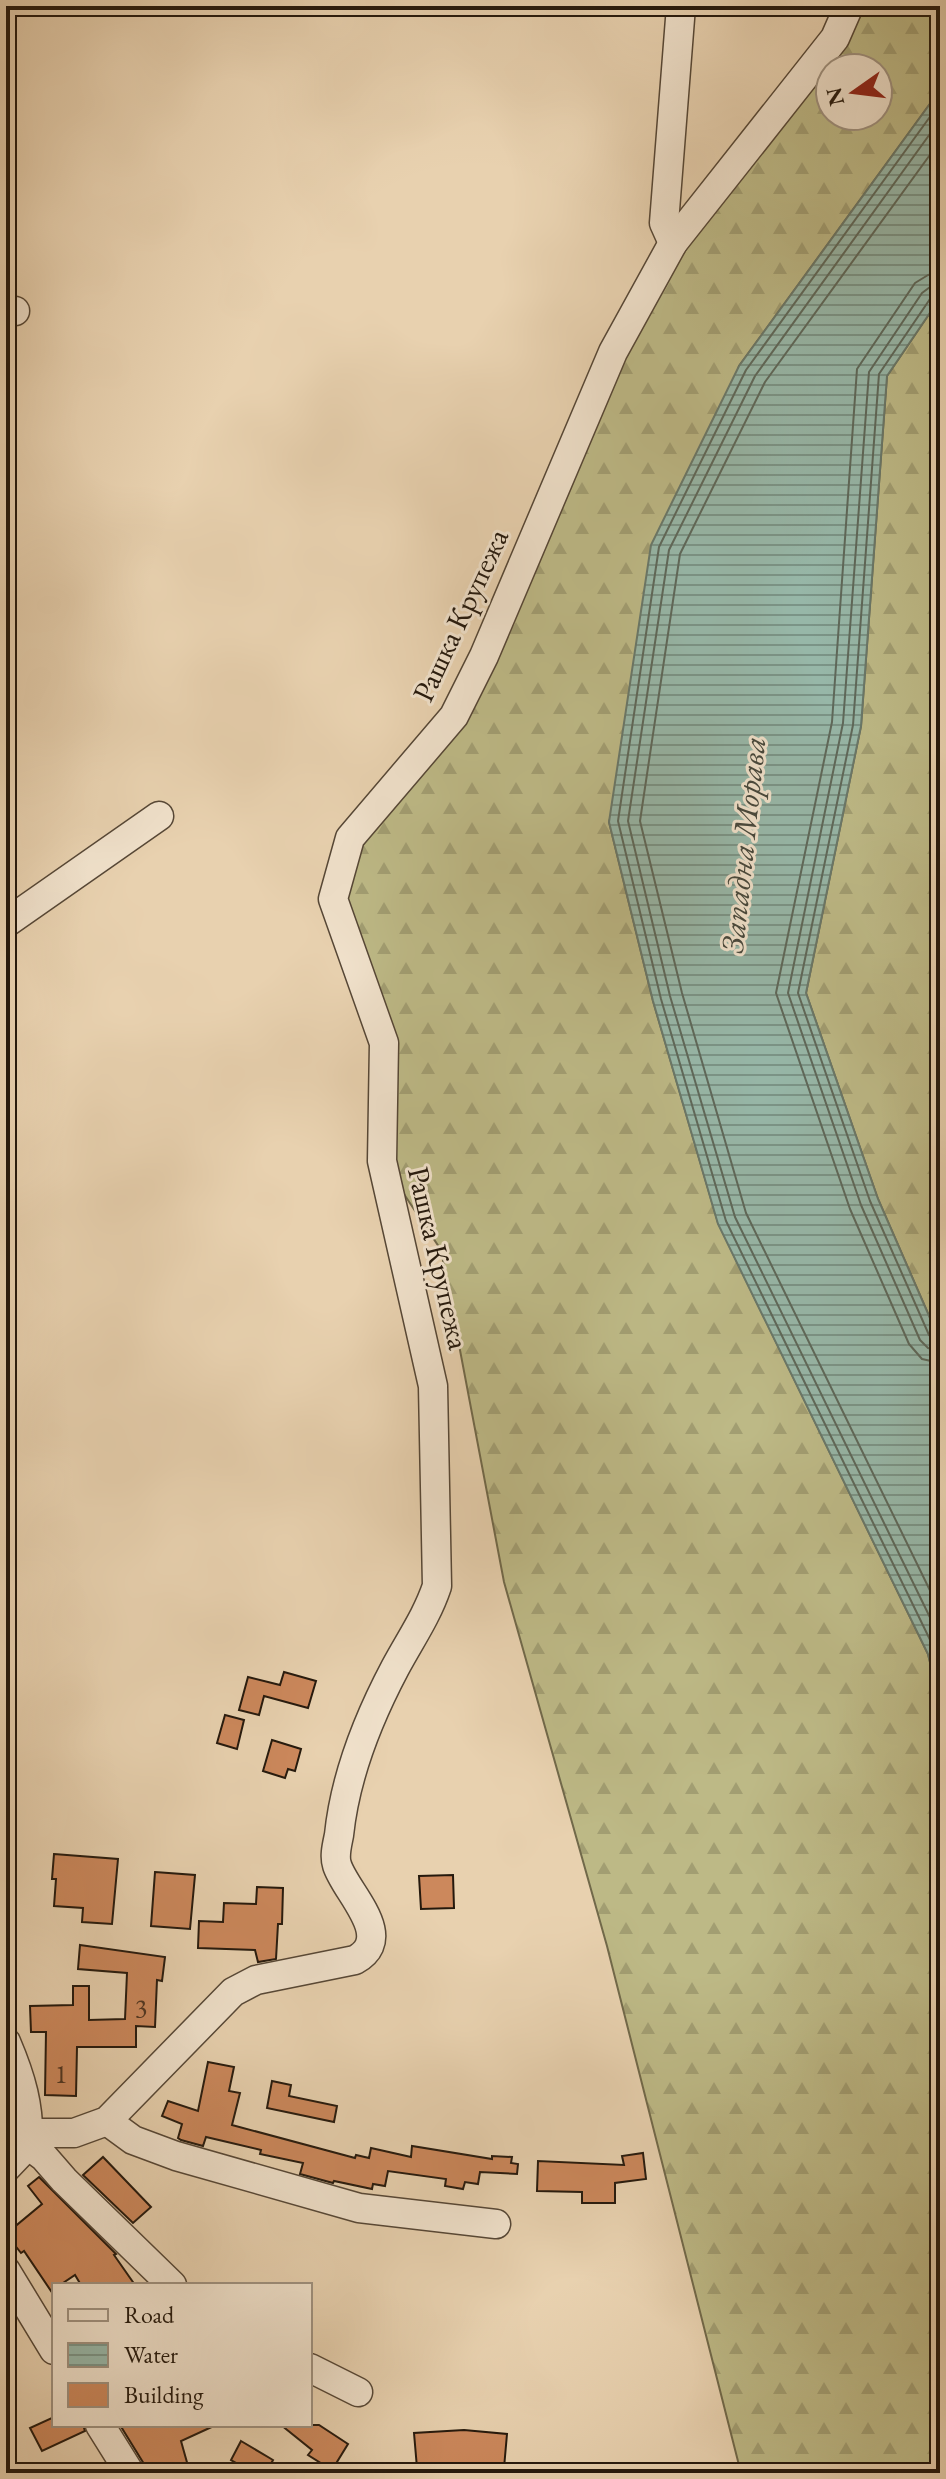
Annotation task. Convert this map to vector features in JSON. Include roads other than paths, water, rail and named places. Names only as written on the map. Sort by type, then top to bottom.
[{"type":"street","points":[[673,243],[664,223],[681,6]]},
{"type":"street","name":"Рашка Крупежа","points":[[28,2139],[74,2133],[107,2121],[233,1992],[256,1980],[355,1960],[365,1955],[370,1944],[370,1928],[364,1912],[341,1874],[336,1859],[341,1813],[360,1748],[395,1667],[429,1610],[437,1586],[433,1386],[382,1161],[384,1043],[333,899],[350,838],[454,716],[484,656],[613,352],[673,243],[835,38],[849,6]]},
{"type":"street","points":[[6,923],[159,816]]},
{"type":"street","points":[[6,2042],[24,2088],[28,2139],[64,2180],[170,2283]]},
{"type":"street","points":[[107,2121],[133,2140],[176,2156],[359,2208],[496,2224]]},
{"type":"street","points":[[6,2168],[28,2139]]},
{"type":"street","points":[[6,2271],[52,2347]]},
{"type":"street","points":[[312,2369],[358,2392]]},
{"type":"street","points":[[101,2427],[130,2473]]},
{"type":"water","name":"Западна Морава","points":[[940,90],[940,298],[887,376],[861,726],[806,993],[878,1199],[940,1341],[940,1703],[928,1654],[718,1224],[653,1001],[609,822],[651,545],[739,366]]}]
